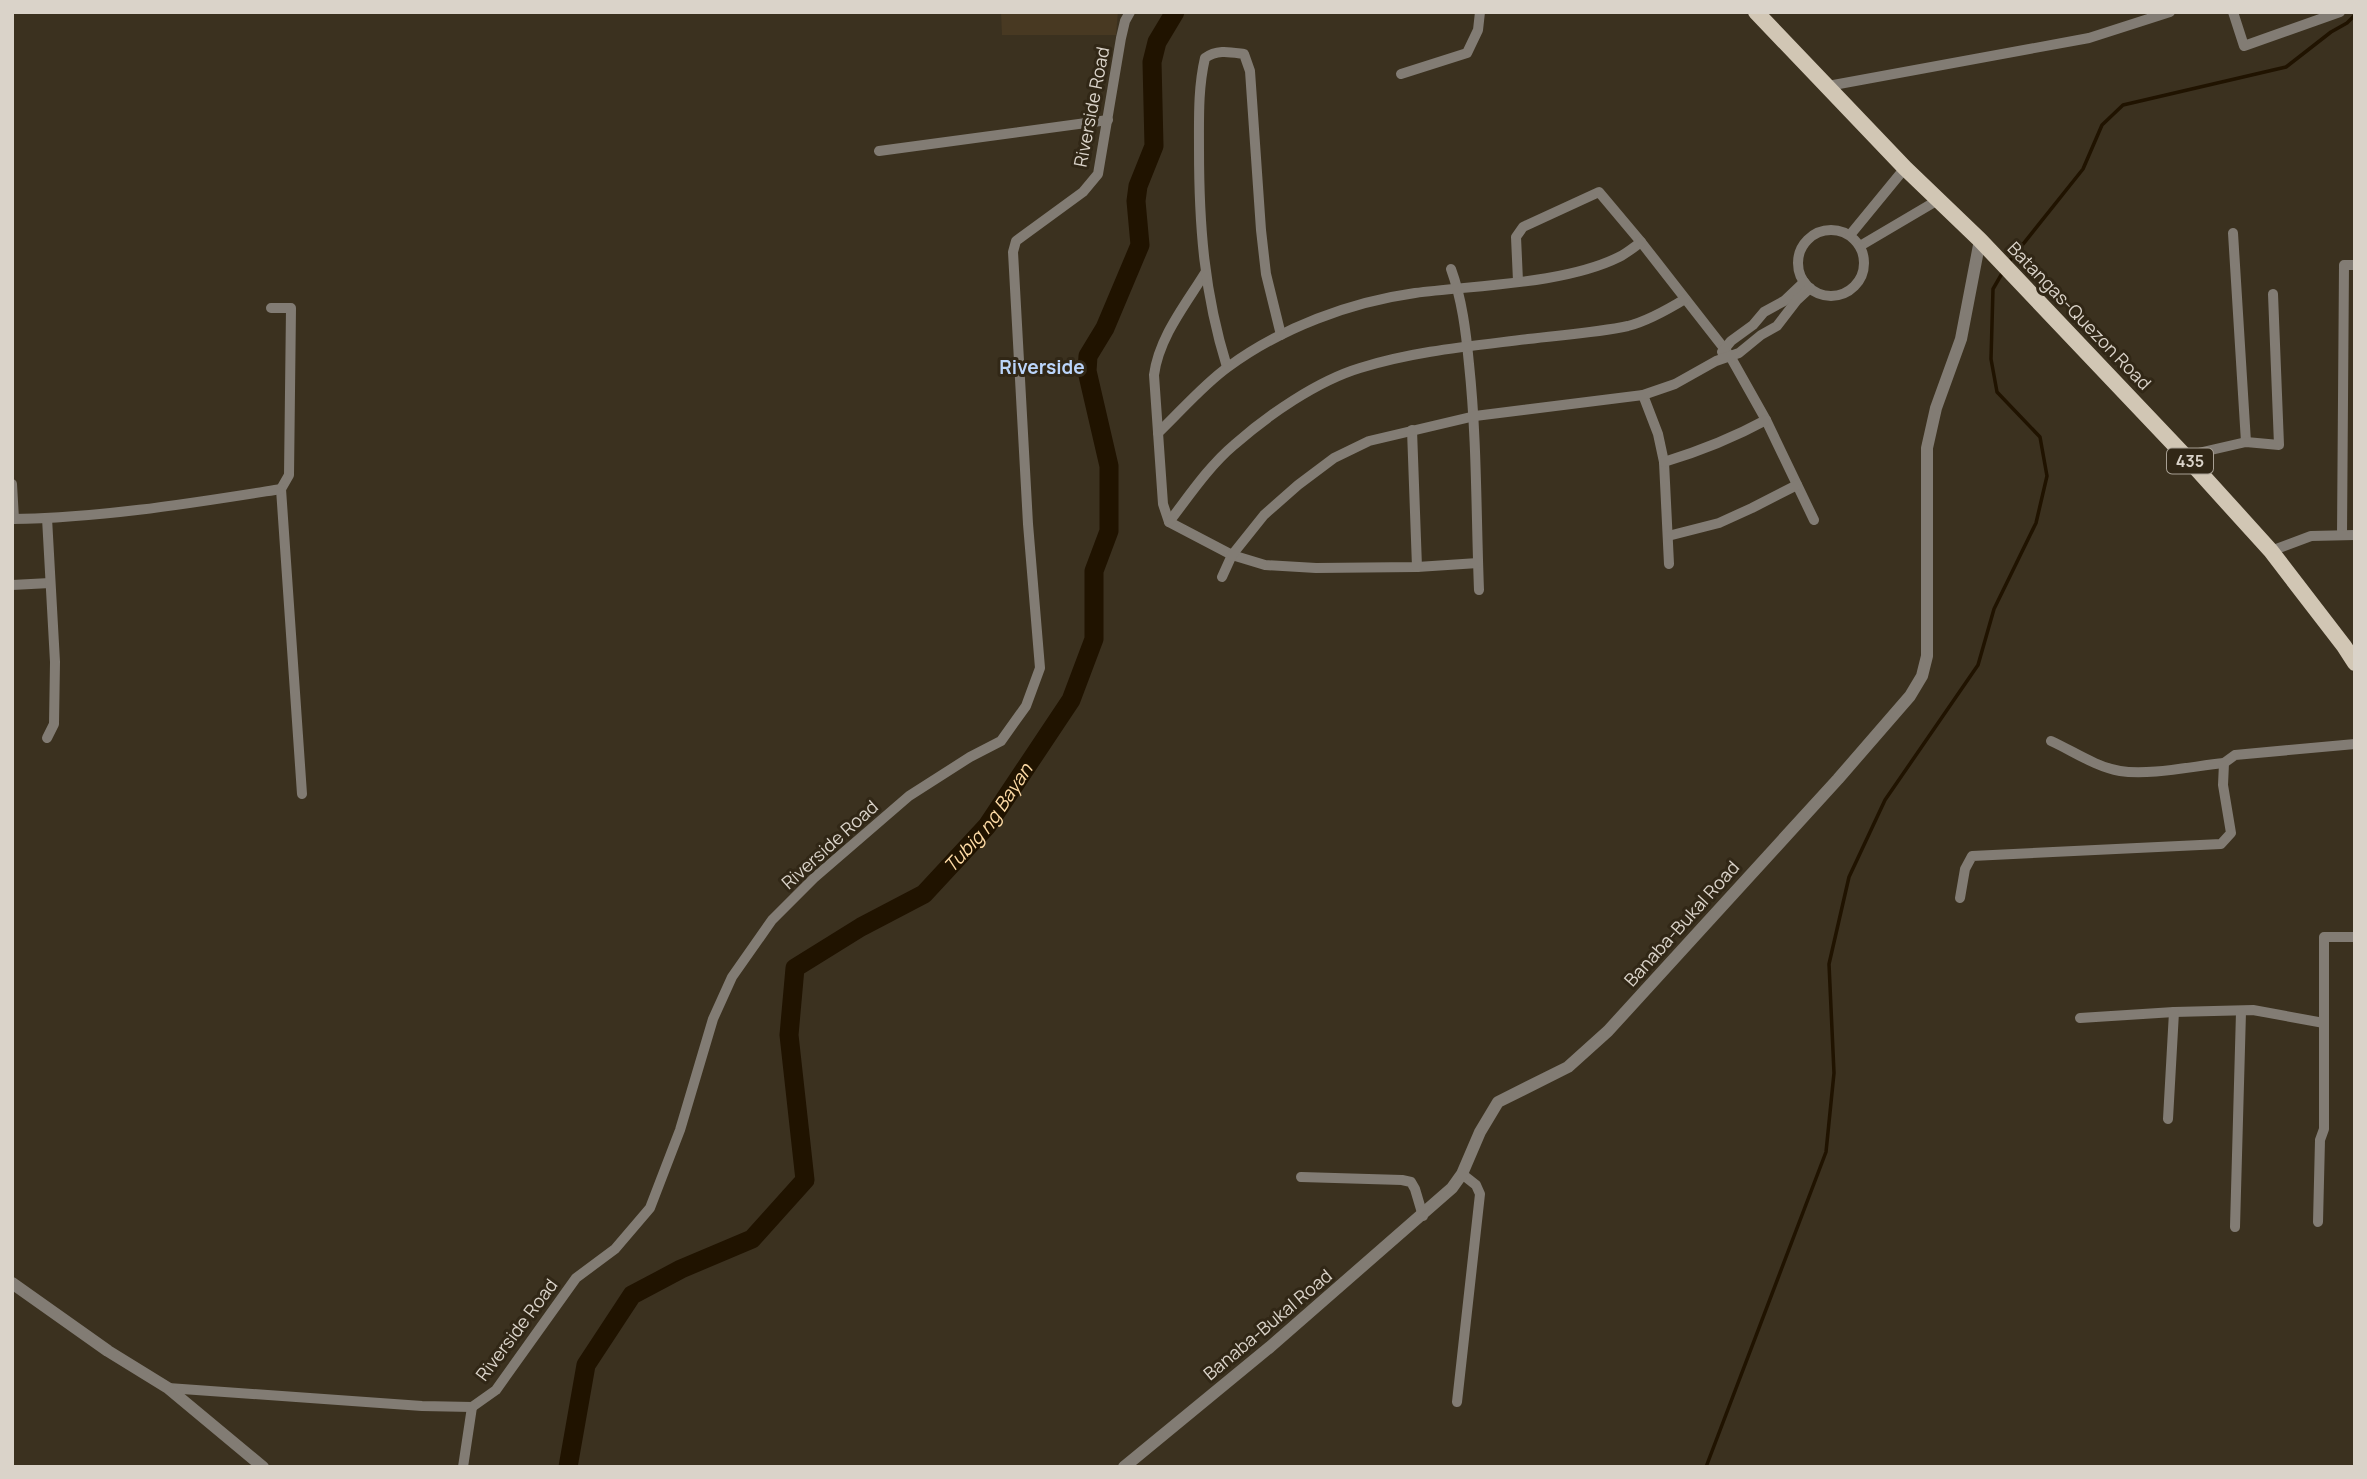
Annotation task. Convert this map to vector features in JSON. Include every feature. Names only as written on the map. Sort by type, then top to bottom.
[{"type":"main road","name":"Batangas-Quezon Road","points":[[1756,12],[1905,168],[1980,240],[2185,456],[2271,551],[2355,663]]},
{"type":"street","name":"Riverside Road","points":[[472,1407],[496,1390],[576,1278],[615,1249],[650,1208],[680,1130],[713,1019],[732,977],[772,920],[814,878],[909,796],[970,757],[1002,741],[1026,706],[1040,668],[1028,524],[1013,252],[1016,241],[1083,192],[1098,174],[1121,38],[1130,12]]},
{"type":"street","points":[[1401,74],[1467,53],[1478,30],[1480,12]]},
{"type":"street","points":[[1828,86],[2090,38],[2170,12]]},
{"type":"street","points":[[2233,12],[2244,46],[2340,12]]},
{"type":"street","points":[[1227,367],[1216,332],[1205,273],[1199,216],[1200,80],[1205,58],[1213,52],[1244,54],[1250,71],[1262,241],[1266,274],[1281,335]]},
{"type":"street","points":[[879,151],[1108,120]]},
{"type":"street","points":[[1850,235],[1905,168]]},
{"type":"street","points":[[1518,281],[1516,237],[1523,226],[1599,192],[1727,353],[1766,420],[1814,520]]},
{"type":"street","points":[[1860,246],[1938,200]]},
{"type":"street","points":[[1829,229],[1840,230],[1850,235],[1860,246],[1864,254],[1863,274],[1852,289],[1834,296],[1824,296],[1807,285],[1798,267],[1798,256],[1809,237],[1829,229]]},
{"type":"street","points":[[2233,233],[2246,442]]},
{"type":"street","name":"Banaba-Bukal Road","points":[[1124,1467],[1270,1348],[1452,1188],[1462,1174],[1480,1132],[1498,1102],[1568,1067],[1608,1031],[1910,696],[1922,676],[1927,656],[1927,448],[1936,408],[1961,339],[1980,240]]},
{"type":"street","points":[[1158,433],[1227,367],[1281,335],[1348,307],[1413,293],[1559,275],[1595,266],[1620,256],[1641,242]]},
{"type":"street","points":[[2342,535],[2349,438],[2350,323],[2344,265],[2355,265]]},
{"type":"street","points":[[1451,270],[1458,289],[1468,347],[1475,416],[1479,590]]},
{"type":"street","points":[[1205,273],[1167,335],[1156,360],[1154,375],[1163,504],[1169,522],[1232,555],[1265,565],[1316,568],[1418,567],[1478,563]]},
{"type":"street","points":[[1727,353],[1734,339],[1765,312],[1807,285]]},
{"type":"street","points":[[1222,577],[1232,555],[1264,515],[1334,458],[1369,441],[1475,416],[1643,395],[1675,384],[1727,353],[1743,350],[1777,326],[1807,285]]},
{"type":"street","points":[[2185,456],[2246,442],[2278,445],[2273,294]]},
{"type":"street","points":[[1169,522],[1199,483],[1233,446],[1317,387],[1359,368],[1468,347],[1628,326],[1654,317],[1685,299]]},
{"type":"street","points":[[271,308],[290,308],[289,475],[281,489],[302,794]]},
{"type":"street","points":[[1753,325],[1761,335]]},
{"type":"street","points":[[1643,395],[1658,433],[1664,462],[1669,564]]},
{"type":"street","points":[[1664,462],[1731,439],[1766,420]]},
{"type":"street","points":[[1412,430],[1418,567]]},
{"type":"street","points":[[12,484],[13,519],[188,504],[281,489]]},
{"type":"street","points":[[1668,536],[1719,523],[1797,485]]},
{"type":"street","points":[[47,518],[55,662],[54,724],[47,738]]},
{"type":"street","points":[[2271,551],[2311,536],[2355,535]]},
{"type":"street","points":[[12,585],[50,583]]},
{"type":"street","points":[[2051,741],[2122,772],[2224,763],[2235,755],[2355,744]]},
{"type":"street","points":[[1960,898],[1965,869],[1972,856],[2221,844],[2231,833],[2222,785],[2224,763]]},
{"type":"street","points":[[2318,1222],[2320,1139],[2324,1129],[2324,937],[2355,937]]},
{"type":"street","points":[[2080,1018],[2252,1010],[2324,1023]]},
{"type":"street","points":[[2168,1119],[2174,1012]]},
{"type":"street","points":[[2235,1227],[2241,1012]]},
{"type":"street","points":[[1457,1402],[1480,1194],[1476,1185],[1462,1174]]},
{"type":"street","points":[[1301,1177],[1411,1182],[1423,1216]]},
{"type":"street","points":[[12,1283],[108,1351],[168,1388],[263,1467]]},
{"type":"street","points":[[168,1388],[422,1406],[472,1407],[463,1467]]},
{"type":"shaded area","points":[[1001,12],[1118,12],[1116,35],[1002,35]]},
{"type":"waterway","name":"Tubig ng Bayan","points":[[568,1467],[586,1365],[632,1295],[681,1269],[752,1239],[805,1180],[789,1035],[795,968],[861,927],[924,894],[987,826],[1071,700],[1094,639],[1094,571],[1109,531],[1109,466],[1087,371],[1088,356],[1105,328],[1140,245],[1136,201],[1138,186],[1154,146],[1152,62],[1157,42],[1175,12]]},
{"type":"waterway","points":[[2008,263],[2083,169],[2102,125],[2123,105],[2286,67],[2355,15]]},
{"type":"waterway","points":[[1706,1467],[1826,1152],[1834,1073],[1829,964],[1849,877],[1885,800],[1978,665],[1994,609],[2036,523],[2047,476],[2040,437],[1997,392],[1991,359],[1993,289],[2004,270]]},
{"type":"district","name":"Riverside","points":[[1042,367]]}]
